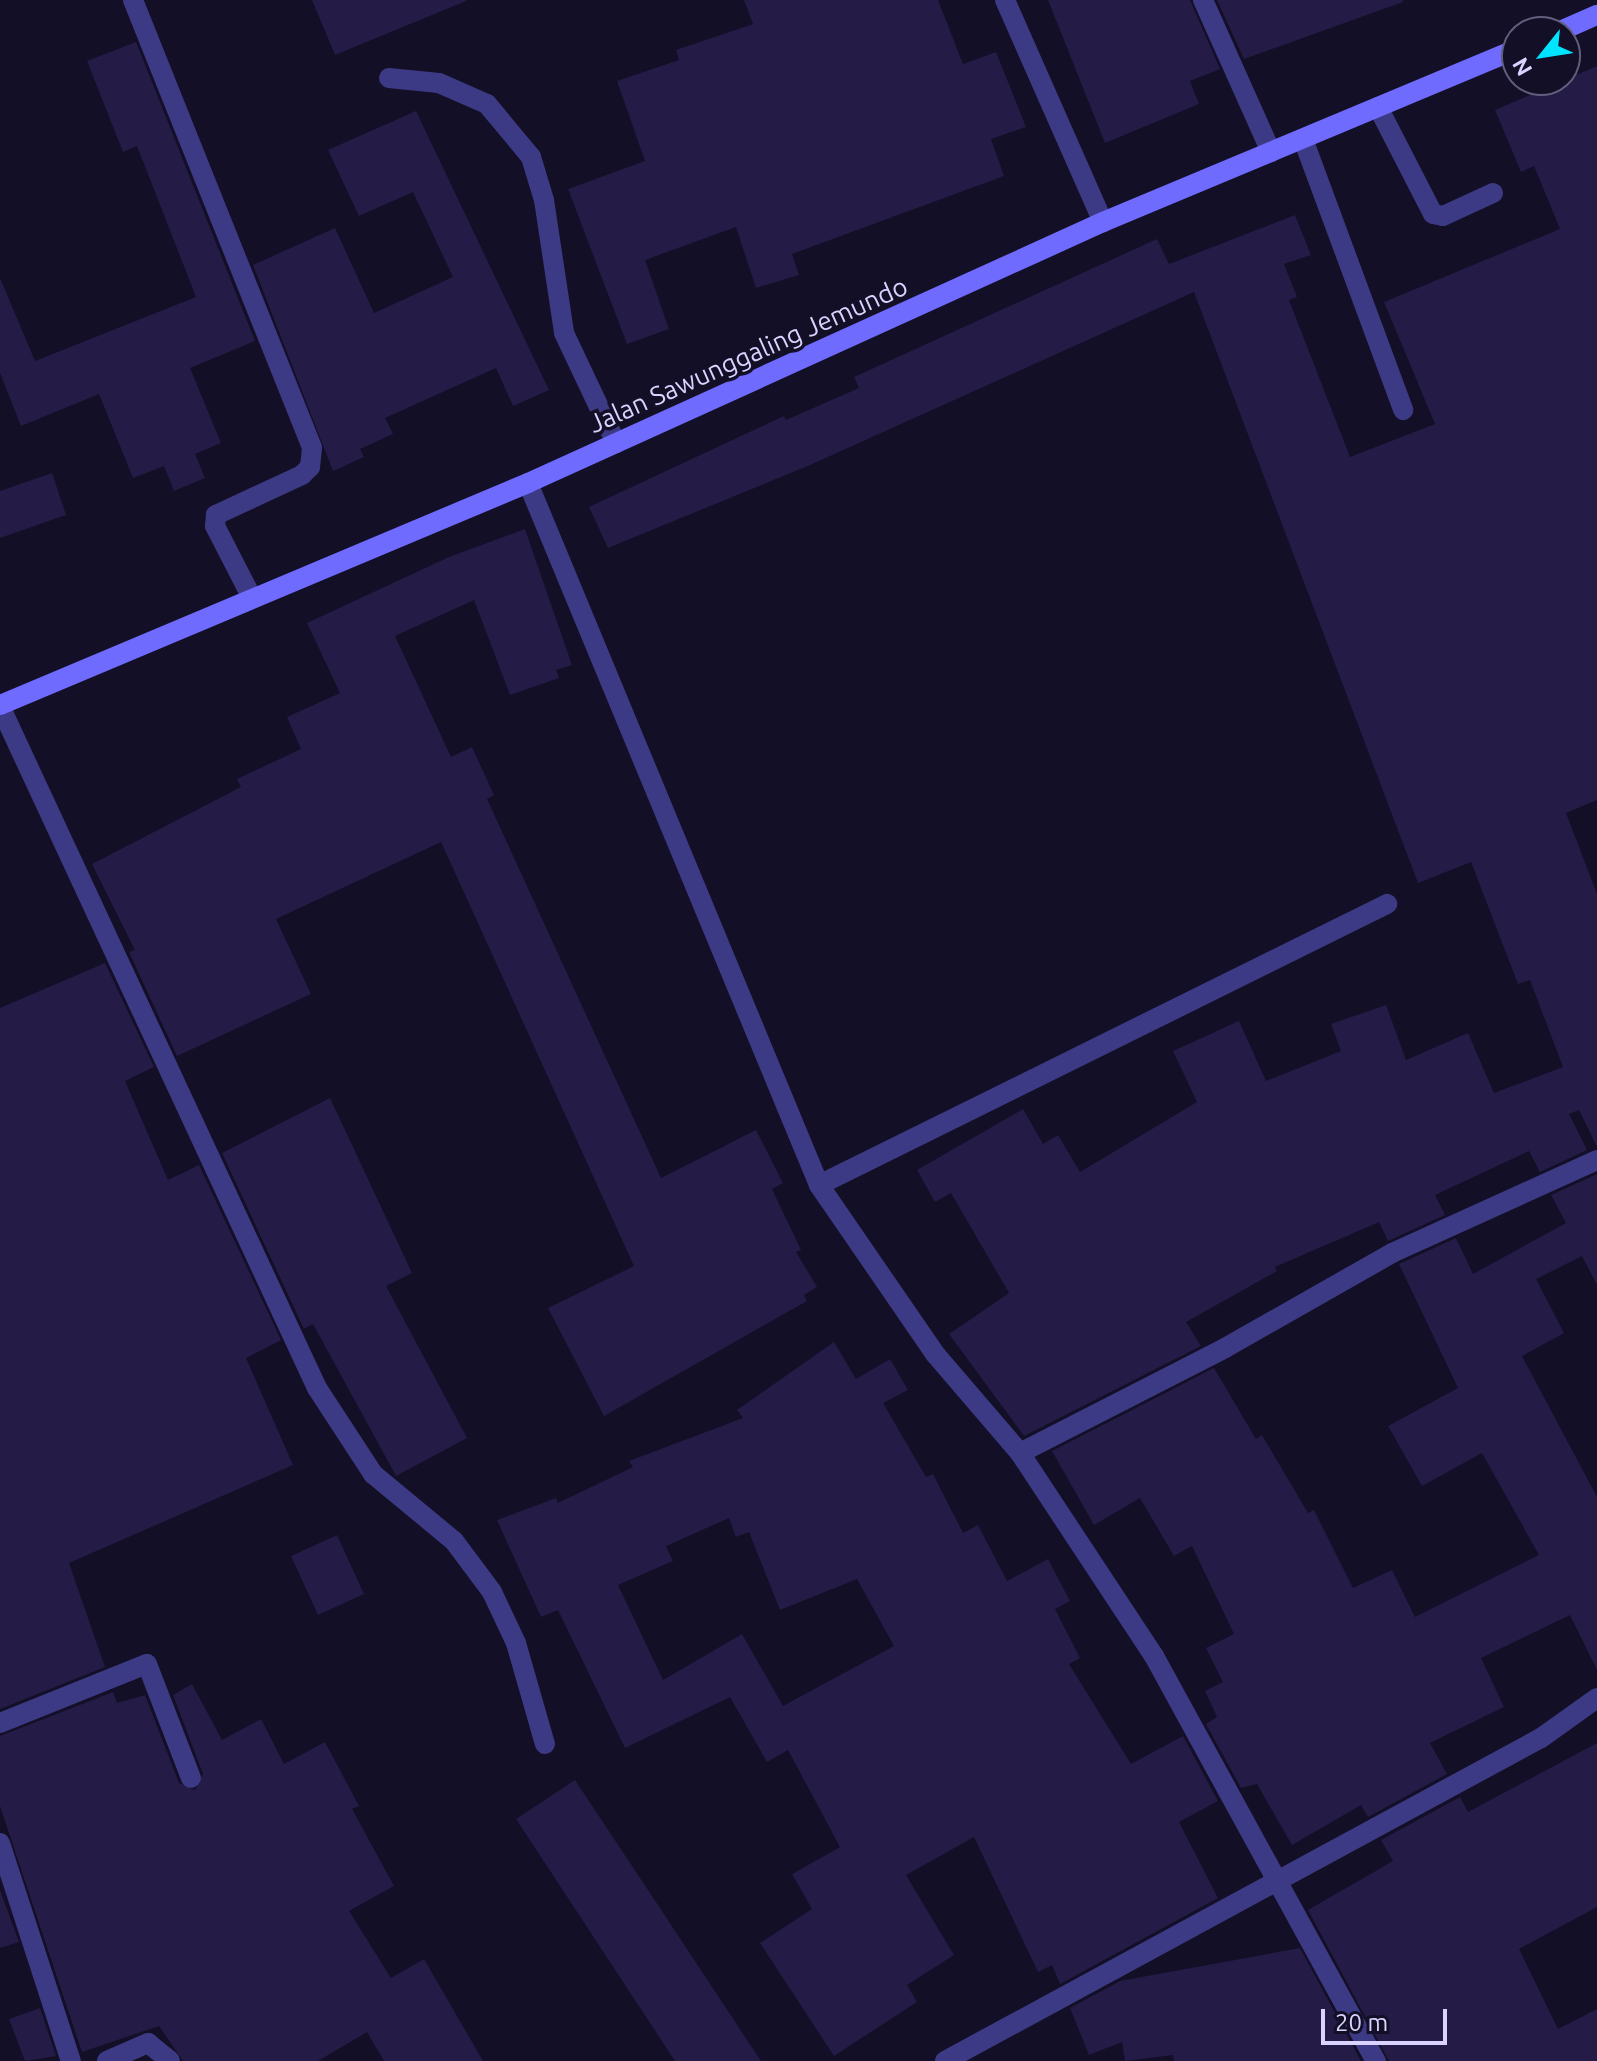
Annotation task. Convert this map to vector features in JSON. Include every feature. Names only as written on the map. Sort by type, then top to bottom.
[{"type":"main road","name":"Jalan Sawunggaling Jemundo","points":[[0,705],[251,596],[528,483],[1099,212],[1271,152],[1501,56]]},
{"type":"street","points":[[133,0],[312,448],[310,467],[302,475],[220,511],[215,526],[251,596]]},
{"type":"street","points":[[1005,0],[1099,212]]},
{"type":"street","points":[[1203,0],[1271,152]]},
{"type":"street","points":[[389,78],[439,83],[487,104],[531,157],[544,200],[564,333],[616,443]]},
{"type":"street","points":[[1378,107],[1433,214],[1443,216],[1493,193]]},
{"type":"street","points":[[1303,139],[1403,410]]},
{"type":"street","points":[[528,483],[819,1185],[936,1355],[1020,1453],[1154,1656],[1276,1885],[1376,2061]]},
{"type":"street","points":[[0,705],[317,1388],[373,1474],[454,1541],[492,1592],[516,1643],[545,1744]]},
{"type":"street","points":[[819,1185],[1387,904]]},
{"type":"street","points":[[1020,1453],[1225,1348],[1392,1253],[1597,1160]]},
{"type":"street","points":[[0,1723],[147,1664],[191,1778]]},
{"type":"street","points":[[945,2061],[1276,1885],[1541,1738],[1597,1698]]},
{"type":"street","points":[[0,1843],[71,2061]]},
{"type":"street","points":[[107,2061],[148,2043],[170,2061]]},
{"type":"building","points":[[312,0],[466,0],[466,1],[335,55]]},
{"type":"building","points":[[744,0],[938,0],[963,64],[996,52],[1026,127],[991,139],[1004,176],[792,254],[799,275],[756,288],[736,227],[645,260],[669,329],[627,344],[568,189],[645,161],[617,81],[679,60],[676,50],[753,24]]},
{"type":"building","points":[[1048,0],[1190,0],[1220,69],[1190,81],[1199,104],[1105,143]]},
{"type":"building","points":[[1217,0],[1403,0],[1403,2],[1244,59]]},
{"type":"building","points":[[136,42],[255,341],[190,368],[221,443],[195,454],[205,478],[174,491],[164,466],[133,478],[99,394],[21,426],[0,373],[0,278],[35,361],[196,297],[137,146],[123,152],[87,61]]},
{"type":"building","points":[[1597,66],[1597,800],[1566,813],[1597,894],[1597,1147],[1579,1110],[1569,1114],[1587,1150],[1540,1172],[1529,1151],[1435,1195],[1445,1215],[1388,1241],[1379,1222],[1275,1267],[1277,1271],[1186,1322],[1201,1346],[1024,1436],[949,1334],[1009,1293],[951,1193],[935,1202],[917,1170],[1023,1109],[1043,1144],[1058,1135],[1080,1172],[1197,1102],[1173,1051],[1239,1021],[1266,1081],[1341,1051],[1331,1024],[1386,1005],[1406,1060],[1468,1033],[1494,1093],[1563,1067],[1530,980],[1518,984],[1471,862],[1418,883],[1194,292],[810,465],[608,548],[589,507],[784,416],[786,420],[859,388],[854,377],[1157,239],[1169,264],[1295,215],[1311,255],[1284,264],[1297,297],[1289,300],[1350,457],[1435,424],[1384,302],[1560,229],[1534,166],[1521,172],[1495,110],[1527,96],[1581,96],[1581,73]]},
{"type":"building","points":[[416,111],[549,390],[513,406],[496,368],[385,418],[393,434],[360,449],[364,457],[333,471],[253,265],[335,228],[374,313],[453,277],[413,192],[359,216],[328,150]]},
{"type":"building","points":[[52,473],[66,515],[0,538],[0,491]]},
{"type":"building","points":[[525,529],[572,665],[556,670],[559,678],[510,695],[474,600],[395,636],[451,757],[472,747],[494,795],[487,799],[661,1178],[756,1130],[783,1183],[772,1189],[801,1250],[796,1252],[817,1287],[804,1295],[807,1301],[604,1416],[548,1308],[634,1266],[441,842],[276,919],[311,994],[177,1056],[129,952],[135,950],[92,864],[241,787],[237,779],[301,749],[287,717],[340,693],[307,623],[449,557]]},
{"type":"building","points":[[105,963],[154,1067],[125,1081],[168,1180],[199,1165],[281,1340],[246,1358],[293,1465],[69,1563],[105,1667],[0,1709],[0,1008]]},
{"type":"building","points":[[330,1098],[412,1273],[386,1286],[467,1438],[396,1476],[313,1324],[304,1329],[222,1153]]},
{"type":"building","points":[[1597,1174],[1597,1285],[1582,1256],[1536,1279],[1564,1333],[1522,1356],[1597,1497],[1597,1670],[1570,1615],[1481,1658],[1504,1707],[1430,1743],[1447,1774],[1368,1817],[1361,1805],[1292,1845],[1257,1784],[1241,1788],[1206,1724],[1217,1717],[1205,1691],[1223,1682],[1206,1648],[1234,1634],[1192,1546],[1174,1556],[1140,1498],[1094,1525],[1052,1451],[1214,1368],[1256,1439],[1262,1435],[1308,1513],[1314,1510],[1353,1588],[1392,1570],[1415,1617],[1539,1555],[1482,1453],[1422,1486],[1388,1426],[1458,1388],[1399,1264],[1456,1238],[1473,1274],[1566,1223],[1551,1195]]},
{"type":"building","points":[[834,1342],[856,1379],[890,1359],[908,1390],[883,1403],[926,1477],[933,1474],[963,1533],[978,1525],[1007,1581],[1048,1559],[1070,1601],[1055,1609],[1080,1658],[1069,1664],[1131,1764],[1183,1736],[1218,1801],[1179,1822],[1218,1898],[1060,1984],[1052,1965],[1038,1972],[974,1837],[906,1875],[954,1955],[907,1985],[917,2002],[834,2056],[760,1943],[812,1909],[792,1874],[840,1847],[788,1750],[767,1762],[730,1697],[625,1748],[558,1610],[541,1617],[497,1520],[556,1498],[558,1503],[633,1467],[629,1461],[743,1418],[737,1410]],"holes":[[[729,1518],[736,1537],[749,1532],[780,1610],[857,1579],[894,1646],[783,1706],[742,1634],[663,1680],[618,1585],[673,1561],[666,1546]]]},
{"type":"building","points":[[337,1535],[364,1594],[318,1615],[291,1556]]},
{"type":"building","points":[[192,1684],[222,1740],[261,1719],[284,1764],[325,1742],[359,1806],[352,1809],[394,1886],[349,1911],[391,1978],[424,1959],[483,2061],[384,2061],[367,2032],[318,2061],[183,2061],[159,2026],[82,2052],[0,1806],[0,1736],[113,1692],[117,1703],[145,1695],[179,1783],[195,1790],[203,1774],[173,1695]]},
{"type":"building","points":[[1597,1743],[1597,1907],[1519,1949],[1558,2029],[1597,2009],[1597,2061],[1389,2061],[1308,1910],[1393,1861],[1381,1840],[1460,1797],[1468,1812]]},
{"type":"building","points":[[575,1780],[761,2061],[675,2061],[516,1819]]},
{"type":"building","points":[[0,1890],[19,1942],[0,1948]]},
{"type":"building","points":[[1300,1948],[1361,2061],[1174,2061],[1173,2055],[1125,2061],[1122,2042],[1089,2055],[1070,2008],[1120,1981]]},
{"type":"building","points":[[40,2008],[56,2056],[25,2061],[9,2019]]}]
